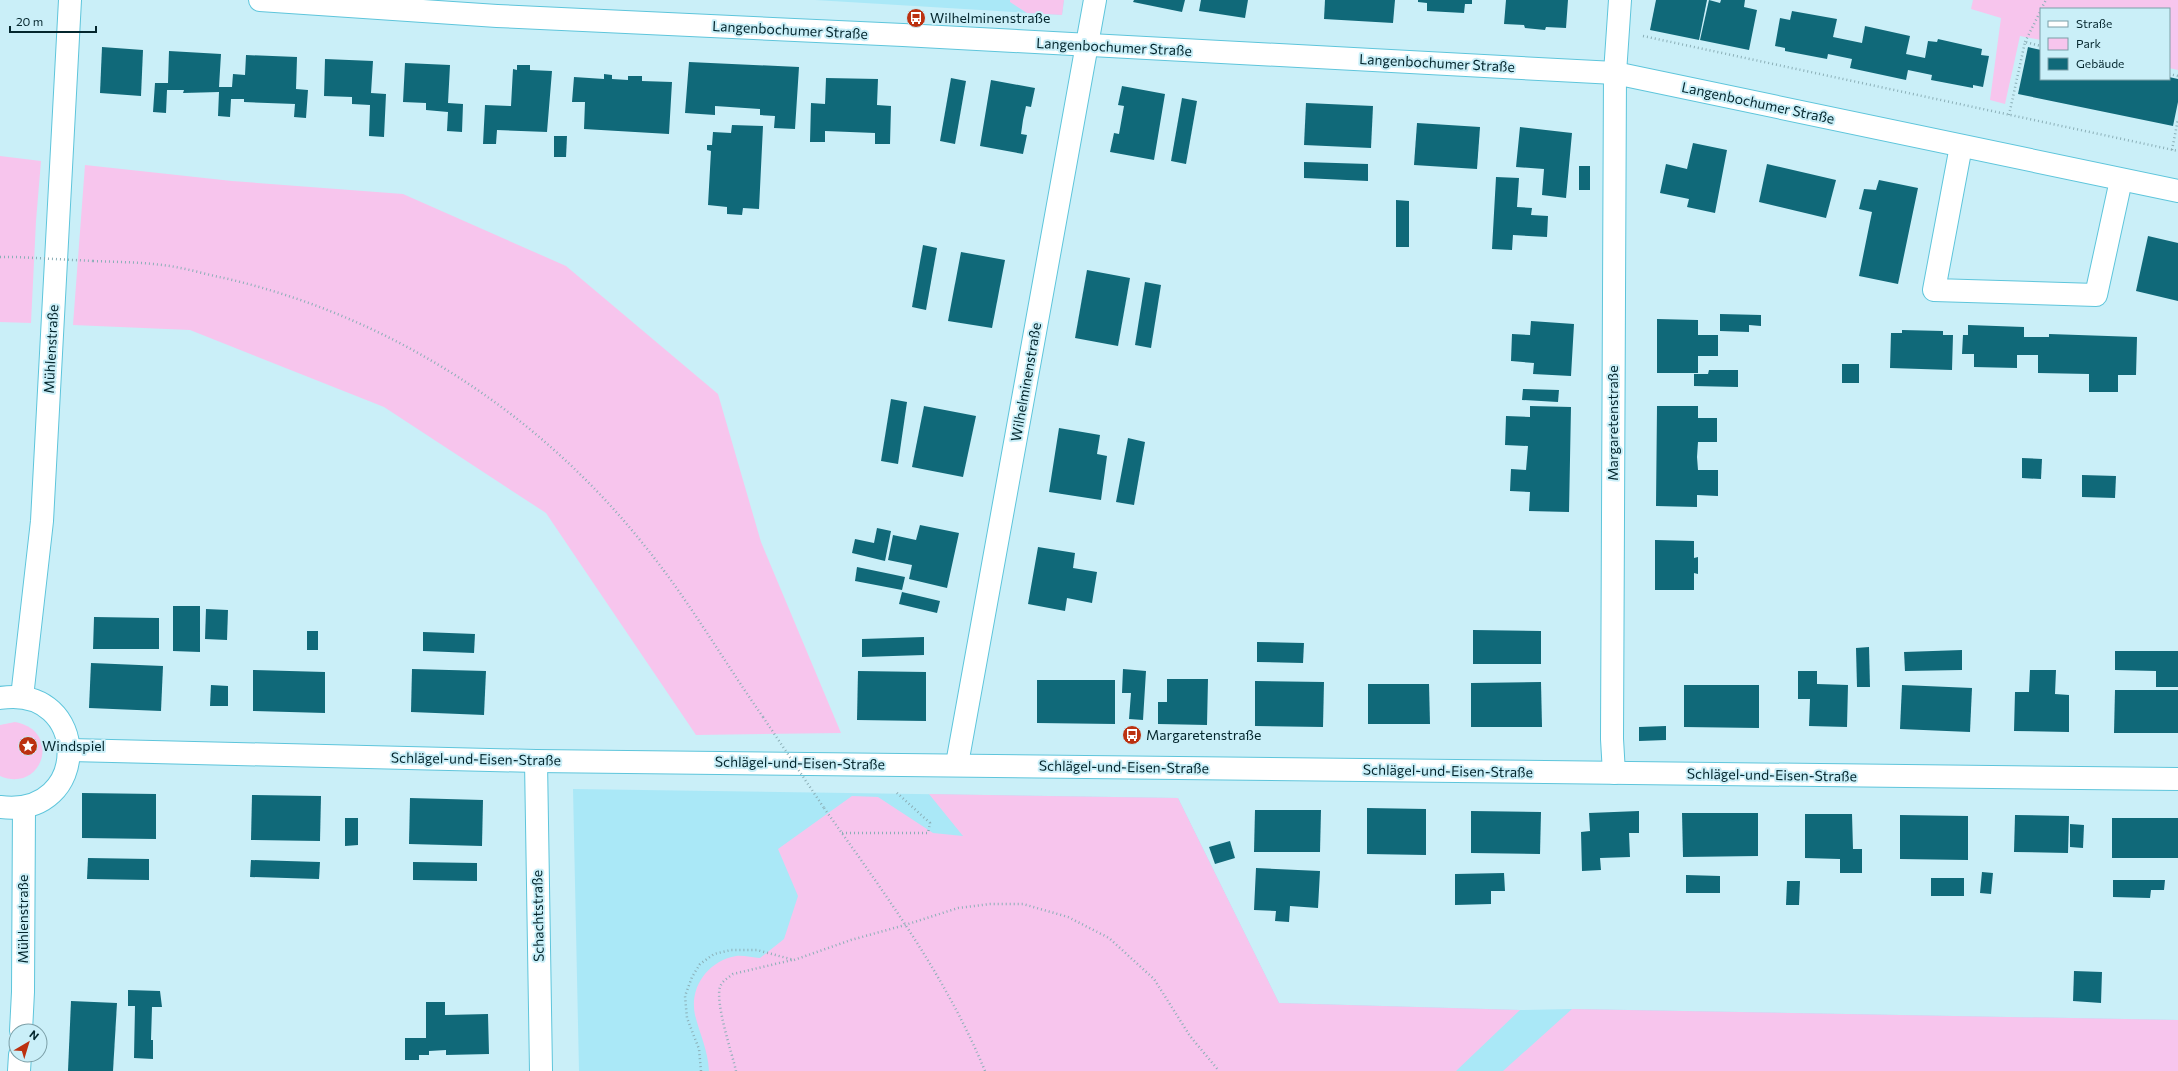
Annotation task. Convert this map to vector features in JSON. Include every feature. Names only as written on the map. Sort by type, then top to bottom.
[{"type":"street","name":"Mühlenstraße","points":[[22,697],[42,521],[70,0]]},
{"type":"street","name":"Langenbochumer Straße","points":[[260,0],[497,16],[1615,73],[2178,191]]},
{"type":"street","name":"Wilhelminenstraße","points":[[957,764],[1095,0]]},
{"type":"street","name":"Margaretenstraße","points":[[1614,773],[1612,739],[1615,73],[1620,0]]},
{"type":"street","points":[[1961,146],[1934,290],[2096,295],[2121,180]]},
{"type":"street","points":[[0,698],[22,697],[34,700],[47,707],[54,714],[66,733],[70,750],[68,767],[58,787],[41,801],[24,807],[0,807]]},
{"type":"street","name":"Schlägel-und-Eisen-Straße","points":[[70,750],[536,761],[957,764],[1614,773],[2178,778]]},
{"type":"street","name":"Schachtstraße","points":[[536,761],[541,1071]]},
{"type":"street","name":"Mühlenstraße","points":[[21,1023],[23,992],[24,807]]},
{"type":"path","points":[[2009,115],[2025,42],[2040,11]]},
{"type":"path","points":[[1618,34],[1642,36],[2178,152]]},
{"type":"path","points":[[2025,42],[2040,46]]},
{"type":"path","points":[[2172,150],[2178,119]]},
{"type":"path","points":[[0,257],[163,265],[254,285],[325,308],[401,343],[465,381],[528,427],[593,488],[644,545],[932,966],[959,1015],[985,1071]]},
{"type":"path","points":[[841,833],[928,833],[930,823],[894,790]]},
{"type":"path","points":[[736,1071],[719,1000],[720,987],[725,979],[733,974],[794,960],[851,940],[958,908],[990,904],[1023,904],[1068,918],[1109,938],[1148,974],[1190,1036],[1219,1071]]},
{"type":"path","points":[[701,1071],[699,1049],[687,1018],[685,996],[692,977],[700,964],[714,954],[731,950],[757,950],[794,960]]},
{"type":"shaded area","points":[[815,0],[1064,0],[1062,15]]},
{"type":"shaded area","points":[[573,789],[1178,798],[1279,1003],[1520,1010],[1572,1009],[2178,1020],[2178,1071],[579,1071]]},
{"type":"green space","points":[[1010,0],[1064,0],[1062,15],[1027,13],[1010,2]]},
{"type":"green space","points":[[1973,0],[2178,0],[2178,70],[2170,68],[2170,8],[2040,8],[2040,40],[2020,36],[2005,104],[1990,100],[2001,18],[1971,9]]},
{"type":"green space","points":[[0,156],[41,161],[36,221],[31,323],[0,322]]},
{"type":"green space","points":[[85,165],[232,181],[403,194],[566,266],[718,394],[761,542],[841,733],[696,735],[546,513],[384,407],[190,330],[73,325]]},
{"type":"green space","points":[[15,722],[30,728],[39,737],[42,748],[41,759],[36,769],[27,776],[15,779],[0,776],[0,725]]},
{"type":"green space","points":[[929,794],[1178,798],[1279,1003],[1520,1010],[1456,1071],[709,1071],[705,1049],[695,1015],[695,995],[698,985],[709,969],[717,963],[736,956],[760,958],[784,939],[798,896],[778,849],[852,796],[878,797],[933,833],[963,836]]},
{"type":"green space","points":[[1572,1009],[2178,1020],[2178,1071],[1503,1071]]},
{"type":"building","points":[[1134,0],[1185,0],[1182,12],[1133,2]]},
{"type":"building","points":[[1201,0],[1248,0],[1245,18],[1199,11]]},
{"type":"building","points":[[1325,0],[1395,0],[1393,23],[1324,19]]},
{"type":"building","points":[[1418,0],[1472,0],[1472,4],[1465,4],[1464,13],[1427,11],[1427,3],[1418,2]]},
{"type":"building","points":[[1506,0],[1568,0],[1566,28],[1546,27],[1545,30],[1525,28],[1524,25],[1504,24]]},
{"type":"building","points":[[1656,0],[1707,0],[1699,40],[1650,30]]},
{"type":"building","points":[[1709,0],[1720,3],[1721,0],[1745,0],[1744,7],[1757,10],[1749,50],[1700,40]]},
{"type":"building","points":[[1792,11],[1837,19],[1833,37],[1862,43],[1865,26],[1910,36],[1906,54],[1925,58],[1928,41],[1937,42],[1938,39],[1982,49],[1981,55],[1989,56],[1983,87],[1973,85],[1973,88],[1931,80],[1932,75],[1908,70],[1906,80],[1850,68],[1852,59],[1828,54],[1827,59],[1785,51],[1785,48],[1775,46],[1780,18],[1790,20]]},
{"type":"building","points":[[102,47],[143,50],[141,96],[100,93]]},
{"type":"building","points":[[2028,47],[2040,50],[2040,80],[2170,80],[2170,77],[2178,79],[2178,102],[2173,126],[2018,94]]},
{"type":"building","points":[[169,51],[221,54],[219,87],[232,87],[233,74],[245,75],[246,55],[297,57],[296,89],[308,90],[306,118],[294,117],[295,104],[244,102],[244,99],[231,99],[230,117],[218,116],[219,92],[183,93],[184,90],[167,90],[166,113],[153,112],[155,83],[168,83]]},
{"type":"building","points":[[325,59],[373,61],[371,93],[386,94],[384,137],[369,136],[370,105],[352,104],[352,97],[324,96]]},
{"type":"building","points":[[689,62],[799,67],[795,129],[774,128],[775,116],[760,115],[760,109],[715,106],[715,115],[685,113]]},
{"type":"building","points":[[405,63],[450,65],[448,103],[463,104],[462,132],[447,131],[448,112],[426,110],[426,103],[403,102]]},
{"type":"building","points":[[517,65],[530,65],[530,70],[552,71],[547,132],[497,130],[496,144],[483,144],[485,105],[511,106],[513,69],[517,70]]},
{"type":"building","points":[[604,74],[612,75],[612,79],[628,80],[628,76],[642,76],[642,81],[672,82],[669,134],[584,129],[585,102],[572,102],[574,77],[604,79]]},
{"type":"building","points":[[826,78],[878,79],[877,105],[891,106],[890,144],[875,144],[875,133],[825,131],[825,142],[810,142],[811,103],[825,104]]},
{"type":"building","points":[[951,78],[966,81],[955,144],[940,141]]},
{"type":"building","points":[[991,80],[1035,88],[1031,107],[1026,106],[1023,120],[1021,134],[1027,135],[1023,154],[980,146]]},
{"type":"building","points":[[1122,86],[1165,94],[1154,160],[1110,152],[1114,133],[1119,134],[1124,106],[1118,105]]},
{"type":"building","points":[[1182,98],[1197,101],[1186,164],[1171,161]]},
{"type":"building","points":[[1306,103],[1373,106],[1371,148],[1304,145]]},
{"type":"building","points":[[1417,123],[1480,127],[1477,169],[1414,165]]},
{"type":"building","points":[[732,125],[763,126],[759,209],[743,208],[742,215],[727,214],[727,207],[708,205],[711,151],[707,150],[707,145],[712,145],[713,132],[731,133]]},
{"type":"building","points":[[1520,127],[1572,133],[1566,198],[1542,195],[1544,169],[1516,167]]},
{"type":"building","points":[[554,136],[567,136],[566,157],[554,157]]},
{"type":"building","points":[[1693,143],[1727,150],[1715,213],[1687,207],[1689,199],[1660,193],[1666,164],[1687,169]]},
{"type":"building","points":[[1304,162],[1368,164],[1368,181],[1304,178]]},
{"type":"building","points":[[1767,164],[1836,180],[1826,218],[1759,202]]},
{"type":"building","points":[[1579,166],[1590,166],[1590,190],[1579,190]]},
{"type":"building","points":[[1496,177],[1519,178],[1517,207],[1532,208],[1531,215],[1548,216],[1547,237],[1513,235],[1512,250],[1492,249]]},
{"type":"building","points":[[1879,180],[1918,188],[1898,284],[1859,276],[1872,212],[1859,209],[1864,189],[1876,190]]},
{"type":"building","points":[[1396,200],[1409,201],[1409,247],[1396,247]]},
{"type":"building","points":[[2148,236],[2178,243],[2178,301],[2136,291]]},
{"type":"building","points":[[923,245],[937,248],[926,310],[912,307]]},
{"type":"building","points":[[961,252],[1005,260],[992,328],[948,321]]},
{"type":"building","points":[[1087,270],[1130,278],[1118,346],[1075,338]]},
{"type":"building","points":[[1145,282],[1161,285],[1151,348],[1135,345]]},
{"type":"building","points":[[1720,314],[1761,315],[1761,326],[1749,325],[1749,332],[1720,331]]},
{"type":"building","points":[[1657,319],[1698,320],[1698,335],[1718,335],[1718,356],[1698,356],[1698,373],[1657,373]]},
{"type":"building","points":[[1531,321],[1574,324],[1571,376],[1533,374],[1534,363],[1511,361],[1512,334],[1530,335]]},
{"type":"building","points":[[1968,325],[2024,327],[2024,337],[2049,337],[2049,334],[2137,337],[2136,375],[2118,375],[2118,392],[2089,392],[2089,374],[2038,373],[2038,355],[2017,355],[2017,368],[1974,367],[1974,354],[1962,354],[1963,335],[1968,335]]},
{"type":"building","points":[[1902,330],[1943,331],[1943,335],[1953,335],[1952,370],[1890,368],[1891,333],[1902,333]]},
{"type":"building","points":[[1842,364],[1859,364],[1859,383],[1842,383]]},
{"type":"building","points":[[1709,370],[1738,370],[1738,387],[1694,386],[1694,374],[1708,374]]},
{"type":"building","points":[[1523,389],[1559,390],[1558,402],[1522,400]]},
{"type":"building","points":[[891,399],[907,402],[898,464],[881,461]]},
{"type":"building","points":[[924,406],[976,416],[963,477],[912,467]]},
{"type":"building","points":[[1530,406],[1571,407],[1569,512],[1529,511],[1530,492],[1510,491],[1511,469],[1526,470],[1528,446],[1505,445],[1506,416],[1530,417]]},
{"type":"building","points":[[1657,406],[1698,406],[1698,418],[1717,418],[1717,442],[1698,442],[1697,457],[1698,470],[1718,470],[1718,496],[1697,495],[1697,507],[1656,506]]},
{"type":"building","points":[[1059,428],[1100,435],[1097,454],[1107,456],[1101,500],[1049,492]]},
{"type":"building","points":[[1128,438],[1145,442],[1134,505],[1116,502]]},
{"type":"building","points":[[2022,458],[2042,459],[2041,479],[2022,478]]},
{"type":"building","points":[[2082,475],[2116,476],[2115,498],[2082,497]]},
{"type":"building","points":[[920,525],[959,533],[947,588],[909,579],[912,565],[888,560],[893,535],[916,540]]},
{"type":"building","points":[[877,528],[891,531],[885,561],[852,553],[855,539],[874,543]]},
{"type":"building","points":[[1655,540],[1694,541],[1694,558],[1698,557],[1698,574],[1694,573],[1694,590],[1655,590]]},
{"type":"building","points":[[1038,547],[1075,553],[1073,568],[1097,572],[1092,603],[1067,598],[1065,611],[1028,604]]},
{"type":"building","points":[[857,567],[905,577],[902,590],[855,581]]},
{"type":"building","points":[[902,592],[940,601],[937,613],[899,604]]},
{"type":"building","points":[[173,606],[200,606],[200,652],[173,651]]},
{"type":"building","points":[[206,609],[228,610],[227,640],[205,639]]},
{"type":"building","points":[[94,617],[159,618],[159,649],[93,649]]},
{"type":"building","points":[[1473,630],[1541,631],[1541,664],[1473,664]]},
{"type":"building","points":[[307,631],[318,631],[318,650],[307,650]]},
{"type":"building","points":[[423,632],[475,634],[474,653],[423,651]]},
{"type":"building","points":[[924,637],[924,655],[862,657],[862,639]]},
{"type":"building","points":[[1257,642],[1304,643],[1303,663],[1257,662]]},
{"type":"building","points":[[1869,647],[1870,687],[1857,687],[1856,648]]},
{"type":"building","points":[[1962,650],[1962,670],[1905,671],[1904,652]]},
{"type":"building","points":[[2115,651],[2178,651],[2178,687],[2156,687],[2156,671],[2115,670]]},
{"type":"building","points":[[91,663],[163,666],[161,711],[89,708]]},
{"type":"building","points":[[412,669],[486,671],[484,715],[411,712]]},
{"type":"building","points":[[1123,669],[1146,671],[1143,720],[1129,719],[1131,693],[1122,693]]},
{"type":"building","points":[[253,670],[325,672],[325,713],[253,711]]},
{"type":"building","points":[[2030,670],[2056,670],[2055,694],[2069,695],[2069,732],[2014,731],[2015,692],[2029,692]]},
{"type":"building","points":[[858,671],[926,672],[926,721],[857,720]]},
{"type":"building","points":[[1798,671],[1817,671],[1817,684],[1848,685],[1847,727],[1809,726],[1810,699],[1798,699]]},
{"type":"building","points":[[1167,679],[1208,679],[1207,725],[1158,724],[1158,702],[1167,702]]},
{"type":"building","points":[[1037,680],[1115,680],[1115,724],[1037,723]]},
{"type":"building","points":[[1255,681],[1324,682],[1323,727],[1255,726]]},
{"type":"building","points":[[1541,682],[1542,727],[1471,727],[1471,683]]},
{"type":"building","points":[[1368,684],[1429,684],[1430,724],[1368,724]]},
{"type":"building","points":[[211,685],[228,686],[228,706],[210,706]]},
{"type":"building","points":[[1684,685],[1759,685],[1759,728],[1684,727]]},
{"type":"building","points":[[1902,685],[1972,688],[1970,732],[1900,729]]},
{"type":"building","points":[[2115,690],[2178,690],[2178,733],[2114,733]]},
{"type":"building","points":[[1666,726],[1666,740],[1639,741],[1639,727]]},
{"type":"building","points":[[82,793],[156,794],[156,839],[82,838]]},
{"type":"building","points":[[252,795],[321,796],[320,841],[251,840]]},
{"type":"building","points":[[410,798],[483,800],[482,846],[409,844]]},
{"type":"building","points":[[1367,808],[1426,809],[1426,855],[1367,854]]},
{"type":"building","points":[[1255,810],[1321,810],[1320,852],[1254,852]]},
{"type":"building","points":[[1471,811],[1541,812],[1540,854],[1471,853]]},
{"type":"building","points":[[1639,811],[1639,833],[1629,833],[1630,857],[1600,858],[1601,870],[1582,871],[1581,832],[1590,831],[1589,813]]},
{"type":"building","points":[[1682,813],[1758,813],[1758,856],[1683,857]]},
{"type":"building","points":[[1805,814],[1852,814],[1853,849],[1862,849],[1862,873],[1840,873],[1840,859],[1805,858]]},
{"type":"building","points":[[1900,815],[1968,816],[1968,860],[1900,859]]},
{"type":"building","points":[[2015,815],[2069,816],[2068,853],[2014,852]]},
{"type":"building","points":[[345,818],[358,818],[358,845],[345,846]]},
{"type":"building","points":[[2112,818],[2178,818],[2178,858],[2112,858]]},
{"type":"building","points":[[2070,824],[2084,825],[2083,848],[2070,847]]},
{"type":"building","points":[[1230,841],[1235,858],[1215,864],[1209,847]]},
{"type":"building","points":[[88,858],[149,859],[149,880],[87,879]]},
{"type":"building","points":[[251,860],[320,862],[319,879],[250,877]]},
{"type":"building","points":[[413,862],[477,863],[477,881],[413,880]]},
{"type":"building","points":[[1256,868],[1320,871],[1318,908],[1290,906],[1289,922],[1275,921],[1276,911],[1254,910]]},
{"type":"building","points":[[1982,872],[1993,873],[1991,894],[1980,893]]},
{"type":"building","points":[[1504,873],[1505,891],[1491,891],[1491,904],[1455,905],[1455,874]]},
{"type":"building","points":[[1686,875],[1720,876],[1720,893],[1686,893]]},
{"type":"building","points":[[1931,878],[1964,878],[1964,896],[1931,896]]},
{"type":"building","points":[[2113,880],[2165,880],[2164,890],[2151,890],[2150,898],[2113,897]]},
{"type":"building","points":[[1787,881],[1800,881],[1799,905],[1786,905]]},
{"type":"building","points":[[2074,971],[2102,972],[2101,1003],[2073,1001]]},
{"type":"building","points":[[128,990],[160,991],[162,1007],[152,1007],[151,1040],[153,1040],[153,1059],[134,1058],[135,1006],[128,1006]]},
{"type":"building","points":[[71,1001],[117,1003],[113,1071],[68,1071]]},
{"type":"building","points":[[426,1002],[445,1002],[445,1015],[488,1014],[489,1054],[446,1055],[446,1050],[429,1051],[429,1055],[419,1055],[419,1060],[405,1060],[405,1038],[426,1038]]},
{"type":"place","name":"Wilhelminenstraße","points":[[916,18]]},
{"type":"place","name":"Margaretenstraße","points":[[1132,735]]},
{"type":"place","name":"Windspiel","points":[[28,746]]}]
